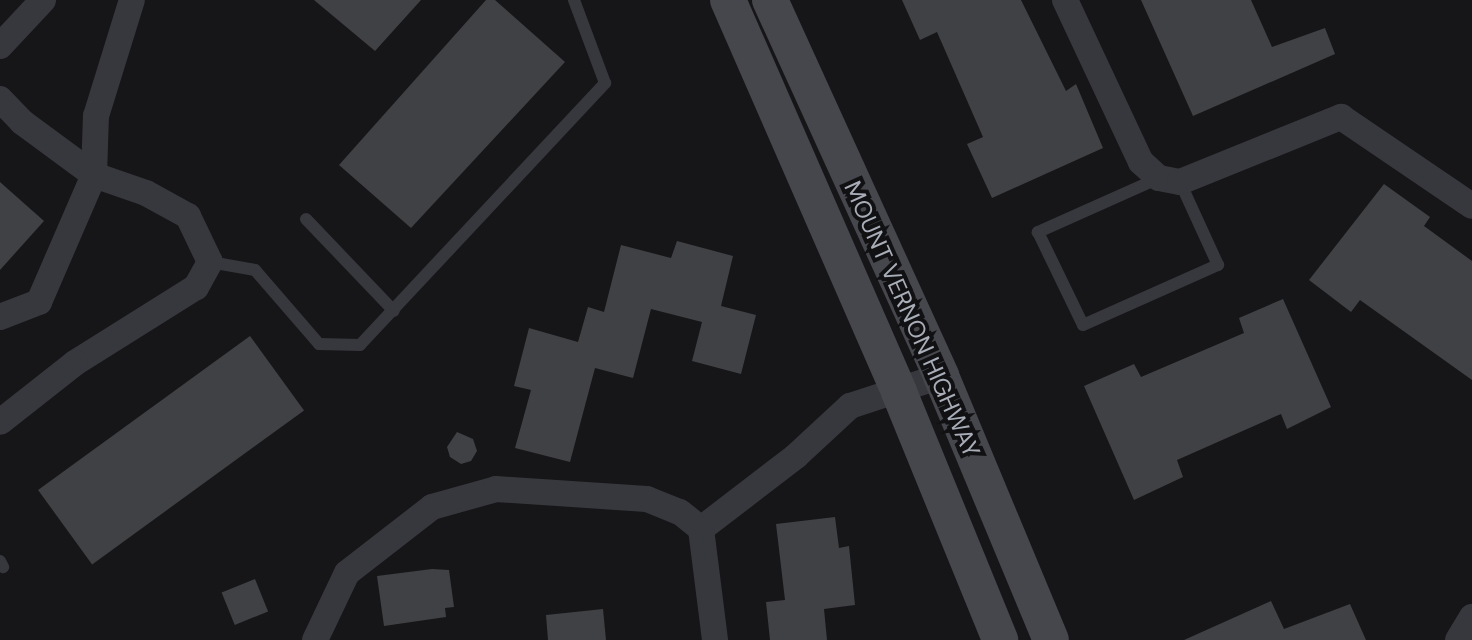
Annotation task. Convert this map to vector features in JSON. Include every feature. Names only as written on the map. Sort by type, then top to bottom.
[{"type":"street","points":[[0,46],[43,0]]},
{"type":"street","points":[[0,317],[39,302],[94,175],[96,116],[132,0]]},
{"type":"street","name":"MOUNT VERNON HIGHWAY","points":[[728,0],[899,392],[1000,640]]},
{"type":"street","name":"MOUNT VERNON HIGHWAY","points":[[770,0],[941,376],[1051,640]]},
{"type":"street","points":[[1065,0],[1141,162],[1169,180],[1341,117],[1472,206]]},
{"type":"street","points":[[0,99],[22,122],[94,175],[146,193],[188,216],[210,262],[196,287],[75,363],[0,422]]},
{"type":"street","points":[[701,529],[796,456],[850,406],[941,376]]},
{"type":"street","points":[[315,640],[347,573],[432,507],[496,489],[647,499],[680,512],[701,529],[715,640]]},
{"type":"street","points":[[1458,640],[1472,617]]},
{"type":"lane","points":[[210,262],[255,270],[319,344],[360,345],[605,83],[574,0]]},
{"type":"lane","points":[[1169,180],[1218,265],[1083,325],[1038,232],[1169,180]]},
{"type":"lane","points":[[306,219],[394,311]]},
{"type":"building","points":[[314,0],[421,0],[375,51]]},
{"type":"building","points":[[486,0],[495,0],[565,62],[411,228],[339,165]]},
{"type":"building","points":[[902,0],[1021,0],[1066,91],[1076,84],[1103,148],[992,198],[967,144],[983,137],[937,32],[920,40]]},
{"type":"building","points":[[1141,0],[1251,0],[1272,47],[1325,28],[1335,54],[1193,116]]},
{"type":"building","points":[[0,182],[44,221],[0,270]]},
{"type":"building","points":[[1384,184],[1430,217],[1424,226],[1472,261],[1472,380],[1360,300],[1351,312],[1309,280]]},
{"type":"building","points":[[677,241],[733,256],[721,306],[756,315],[741,374],[692,361],[702,322],[651,309],[633,378],[595,368],[570,462],[515,448],[531,390],[514,386],[529,328],[578,342],[588,307],[604,312],[621,245],[671,258]]},
{"type":"building","points":[[1283,299],[1331,407],[1287,429],[1281,414],[1177,460],[1183,477],[1134,500],[1084,386],[1134,364],[1141,377],[1244,333],[1239,318]]},
{"type":"building","points":[[250,336],[304,410],[92,564],[38,490]]},
{"type":"building","points":[[457,432],[473,439],[477,451],[471,461],[461,464],[450,457],[447,447]]},
{"type":"building","points":[[835,517],[839,548],[849,546],[855,605],[824,609],[827,640],[770,640],[766,602],[785,600],[776,524]]},
{"type":"building","points":[[432,569],[449,570],[454,607],[445,608],[446,617],[384,626],[377,576]]},
{"type":"building","points":[[255,579],[268,611],[235,625],[222,592]]},
{"type":"building","points":[[1271,601],[1284,629],[1350,604],[1366,640],[1184,640]]},
{"type":"building","points":[[603,609],[606,640],[548,640],[546,615]]}]
